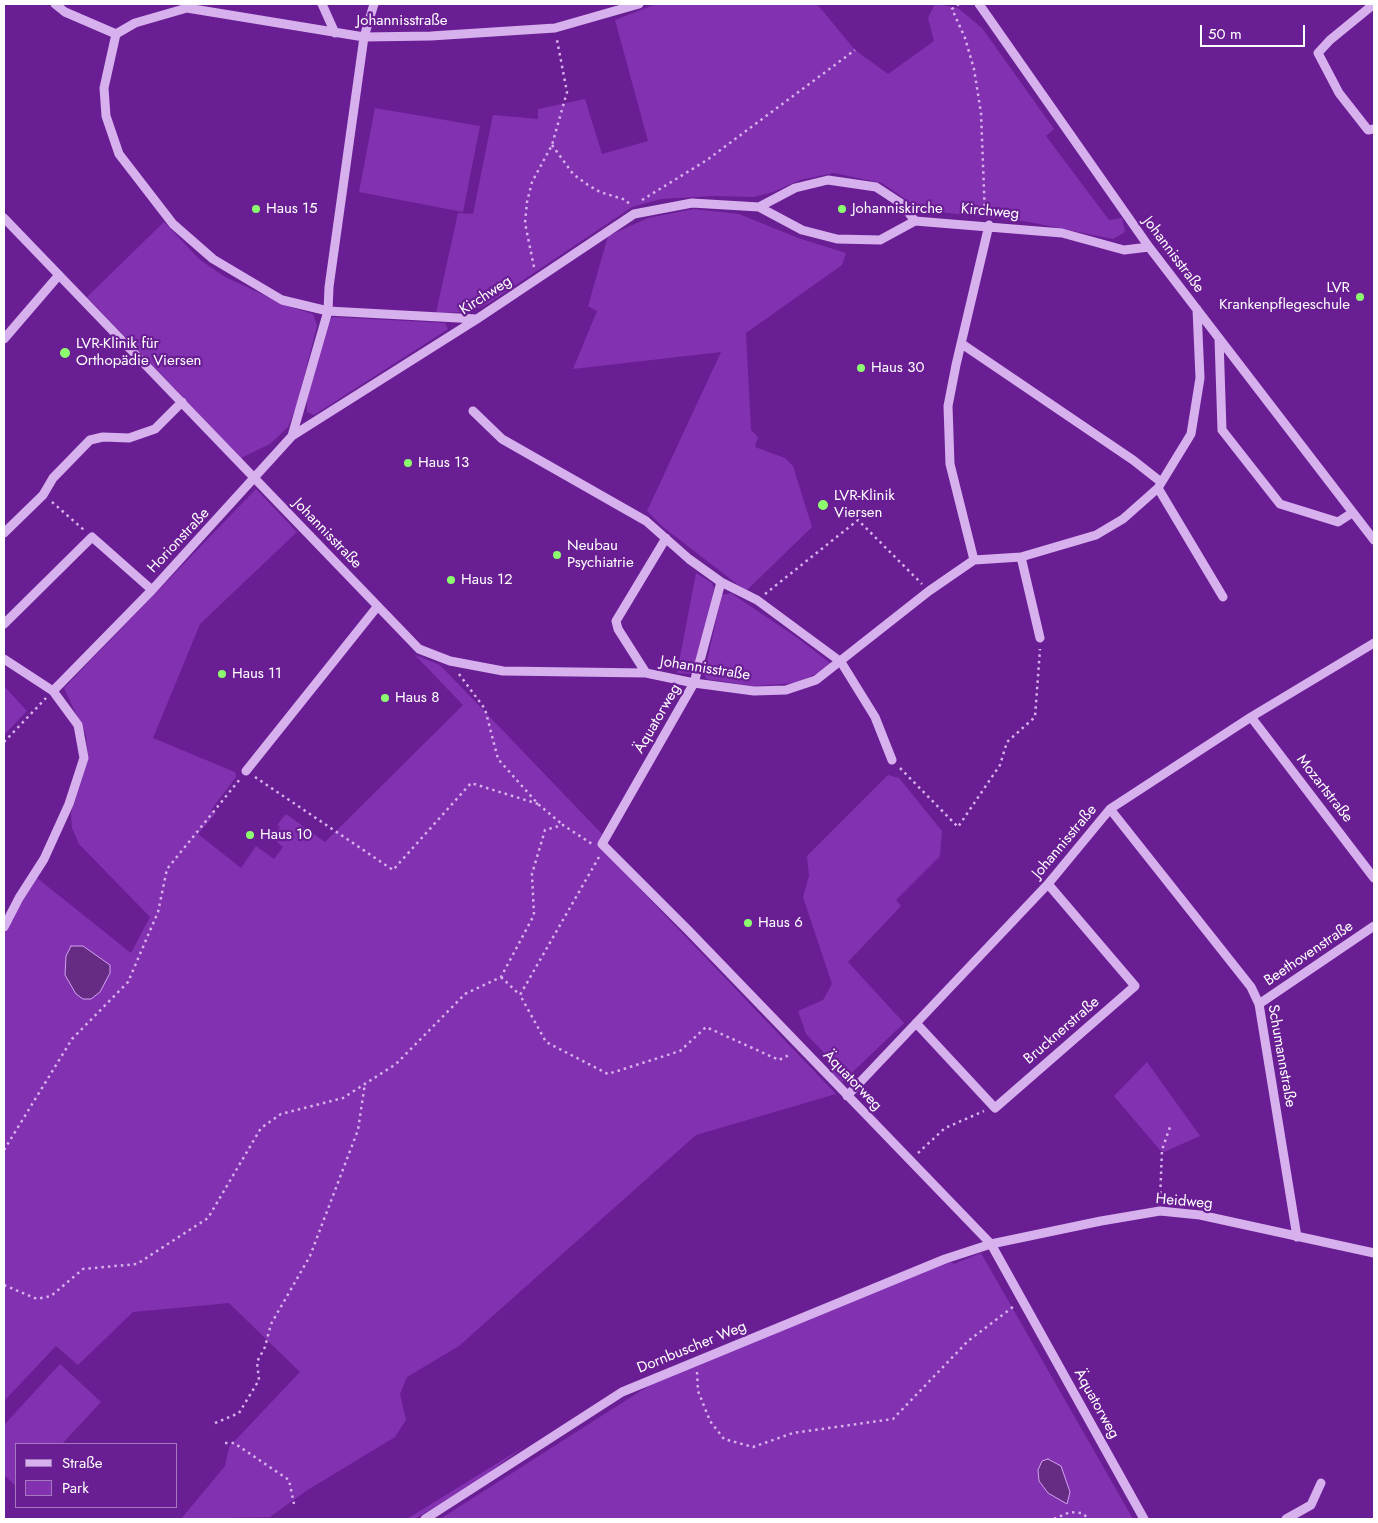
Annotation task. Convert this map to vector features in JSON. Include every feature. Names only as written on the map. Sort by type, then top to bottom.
[{"type":"street","points":[[55,4],[65,12],[116,34],[104,88],[106,116],[120,154],[173,224],[212,259],[282,300],[328,311],[477,319]]},
{"type":"street","points":[[322,4],[335,32]]},
{"type":"street","points":[[292,436],[328,311],[329,287],[364,37],[374,4]]},
{"type":"street","name":"Johannisstraße","points":[[116,34],[135,23],[187,8],[364,37],[431,36],[555,28],[639,4]]},
{"type":"street","name":"Johannisstraße","points":[[979,4],[1149,247],[1374,540]]},
{"type":"street","points":[[1374,4],[1330,40],[1318,53],[1339,94],[1368,130],[1374,129]]},
{"type":"street","points":[[759,207],[795,188],[828,180],[876,187],[902,204],[916,220]]},
{"type":"street","name":"Kirchweg","points":[[256,479],[292,436],[477,319],[634,214],[692,203],[759,207],[802,230],[837,239],[880,240],[916,220],[1062,233],[1124,250],[1149,247]]},
{"type":"street","points":[[4,218],[256,479]]},
{"type":"street","points":[[987,225],[948,406],[950,464],[974,560],[1022,557],[1096,535],[1124,519],[1159,485],[1191,434],[1200,378],[1197,309]]},
{"type":"street","points":[[4,339],[59,275]]},
{"type":"street","points":[[1219,339],[1222,430],[1280,504],[1338,522],[1352,513]]},
{"type":"street","points":[[962,344],[1133,460],[1159,485],[1223,597]]},
{"type":"street","points":[[4,533],[43,495],[53,478],[90,440],[103,437],[129,438],[155,429],[182,402]]},
{"type":"street","points":[[473,411],[502,439],[646,521],[689,559],[721,582],[757,600],[841,662],[875,717],[892,760]]},
{"type":"street","name":"Johannisstraße","points":[[256,479],[419,650],[450,662],[503,671],[646,673],[694,683],[754,691],[786,690],[816,680],[928,591],[974,560]]},
{"type":"street","name":"Horionstraße","points":[[53,691],[152,590],[256,479]]},
{"type":"street","points":[[4,624],[92,537],[152,590]]},
{"type":"street","points":[[646,673],[618,629],[616,621],[666,538]]},
{"type":"street","points":[[1022,557],[1040,638]]},
{"type":"street","points":[[694,683],[721,582]]},
{"type":"street","points":[[246,771],[377,607]]},
{"type":"street","name":"Johannisstraße","points":[[847,1096],[1048,884],[1110,809],[1251,717],[1374,643]]},
{"type":"street","points":[[4,659],[53,691],[78,725],[84,758],[69,804],[44,859],[19,898],[4,927]]},
{"type":"street","name":"Äquatorweg","points":[[694,683],[602,844],[688,930],[801,1049],[992,1244],[1144,1519]]},
{"type":"street","name":"Mozartstraße","points":[[1251,717],[1374,878]]},
{"type":"street","name":"Schumannstraße","points":[[1110,809],[1251,987],[1259,1004],[1297,1237]]},
{"type":"street","name":"Brucknerstraße","points":[[996,1108],[1134,986],[1048,884]]},
{"type":"street","name":"Beethovenstraße","points":[[1259,1004],[1374,926]]},
{"type":"street","points":[[916,1023],[996,1108]]},
{"type":"street","name":"Heidweg","points":[[992,1244],[1101,1221],[1160,1211],[1200,1215],[1374,1253]]},
{"type":"street","name":"Dornbuscher Weg","points":[[425,1519],[622,1392],[945,1259],[992,1244]]},
{"type":"street","points":[[1286,1519],[1310,1505],[1321,1483]]},
{"type":"path","points":[[959,4],[952,9],[974,69],[980,113],[987,225]]},
{"type":"path","points":[[536,279],[525,223],[526,202],[532,182],[552,145],[566,92],[555,28]]},
{"type":"path","points":[[639,202],[707,160],[855,50]]},
{"type":"path","points":[[552,145],[573,174],[588,186],[626,200],[632,207]]},
{"type":"path","points":[[43,495],[92,537]]},
{"type":"path","points":[[757,600],[858,520],[928,591]]},
{"type":"path","points":[[892,760],[958,826],[1000,766],[1007,742],[1035,716],[1040,638]]},
{"type":"path","points":[[450,662],[485,710],[498,759],[538,804],[563,825],[598,849]]},
{"type":"path","points":[[4,742],[53,691]]},
{"type":"path","points":[[4,1150],[72,1039],[128,982],[158,912],[167,869],[246,771],[393,870],[471,783],[538,804]]},
{"type":"path","points":[[4,1285],[37,1299],[51,1296],[83,1269],[137,1264],[208,1218],[261,1128],[281,1114],[344,1098],[396,1064],[465,994],[501,978],[534,915],[532,874],[545,830],[563,825]]},
{"type":"path","points":[[520,995],[584,886],[595,861]]},
{"type":"path","points":[[501,978],[520,995],[546,1042],[608,1074],[680,1050],[706,1027],[779,1060],[801,1049]]},
{"type":"path","points":[[215,1423],[239,1413],[259,1380],[257,1362],[266,1347],[271,1324],[310,1256],[358,1130],[366,1083]]},
{"type":"path","points":[[910,1160],[945,1128],[975,1114],[996,1108]]},
{"type":"path","points":[[1160,1211],[1162,1150],[1171,1124]]},
{"type":"path","points":[[696,1361],[698,1391],[710,1421],[724,1439],[753,1447],[793,1433],[892,1419],[968,1341],[1022,1299]]},
{"type":"path","points":[[224,1443],[234,1443],[289,1480],[294,1504]]},
{"type":"path","points":[[1054,1519],[1070,1512],[1082,1513],[1089,1519]]},
{"type":"green space","points":[[656,4],[817,4],[855,50],[888,74],[934,41],[928,18],[935,4],[958,8],[982,28],[1054,129],[1046,136],[1109,220],[1122,218],[1125,232],[1113,239],[1029,222],[921,210],[882,183],[834,173],[800,180],[773,192],[754,197],[713,196],[661,199],[632,207],[489,303],[469,312],[436,313],[458,213],[473,214],[493,115],[538,119],[538,109],[585,99],[602,154],[648,141],[615,20]]},
{"type":"green space","points":[[375,108],[480,126],[463,212],[359,192]]},
{"type":"green space","points":[[694,209],[739,214],[798,238],[846,253],[842,265],[746,333],[751,430],[758,437],[755,447],[785,458],[793,466],[812,527],[746,591],[663,527],[647,511],[721,352],[573,369],[597,311],[588,306],[608,236],[648,218]]},
{"type":"green space","points":[[164,222],[199,259],[225,277],[290,307],[313,314],[317,326],[297,404],[288,427],[270,444],[241,458],[87,297]]},
{"type":"green space","points":[[333,317],[445,323],[448,329],[314,415],[307,412],[307,400],[322,341],[329,321]]},
{"type":"green space","points":[[256,489],[297,532],[200,624],[153,738],[235,772],[236,777],[211,810],[216,813],[198,834],[241,868],[256,846],[274,859],[283,847],[272,838],[280,827],[277,825],[286,814],[325,842],[463,705],[415,655],[440,665],[602,834],[597,844],[836,1094],[696,1135],[459,1346],[407,1377],[400,1394],[406,1420],[395,1437],[306,1491],[270,1517],[181,1519],[225,1466],[229,1447],[300,1372],[229,1303],[133,1312],[78,1365],[56,1346],[4,1401],[4,935],[19,905],[37,878],[131,953],[150,917],[79,844],[72,828],[71,813],[88,761],[86,735],[64,688]]},
{"type":"green space","points":[[696,573],[712,583],[714,588],[696,667],[692,674],[677,673]]},
{"type":"green space","points":[[731,593],[799,639],[830,663],[829,668],[796,683],[753,686],[706,679],[704,674],[722,595]]},
{"type":"green space","points":[[4,686],[27,711],[4,735]]},
{"type":"green space","points":[[888,775],[899,778],[942,831],[940,856],[896,900],[901,906],[848,962],[904,1023],[842,1082],[831,1072],[837,1066],[806,1034],[798,1011],[823,1000],[832,984],[803,897],[809,876],[807,856]]},
{"type":"green space","points":[[1147,1062],[1200,1136],[1164,1152],[1159,1149],[1114,1096]]},
{"type":"green space","points":[[981,1253],[1133,1519],[440,1519],[650,1385],[949,1261],[954,1264]]},
{"type":"green space","points":[[60,1364],[101,1402],[63,1443],[15,1443],[15,1485],[4,1475],[4,1425]]},
{"type":"green space","points":[[525,1446],[472,1485],[415,1519],[407,1519]]},
{"type":"shaded area","points":[[71,946],[83,946],[110,965],[110,973],[100,992],[91,999],[83,999],[76,994],[65,975],[66,956]]},
{"type":"shaded area","points":[[1048,1459],[1061,1466],[1070,1492],[1067,1504],[1048,1493],[1039,1481],[1038,1470],[1042,1461]]},
{"type":"place","name":"Haus 15","points":[[256,209]]},
{"type":"place","name":"Johanniskirche","points":[[842,209]]},
{"type":"place","name":"LVR Krankenpflegeschule","points":[[1360,297]]},
{"type":"place","name":"LVR-Klinik für Orthopädie Viersen","points":[[65,353]]},
{"type":"place","name":"Haus 30","points":[[861,368]]},
{"type":"place","name":"Haus 13","points":[[408,463]]},
{"type":"place","name":"LVR-Klinik Viersen","points":[[823,505]]},
{"type":"place","name":"Neubau Psychiatrie","points":[[557,555]]},
{"type":"place","name":"Haus 12","points":[[451,580]]},
{"type":"place","name":"Haus 11","points":[[222,674]]},
{"type":"place","name":"Haus 8","points":[[385,698]]},
{"type":"place","name":"Haus 10","points":[[250,835]]},
{"type":"place","name":"Haus 6","points":[[748,923]]}]
